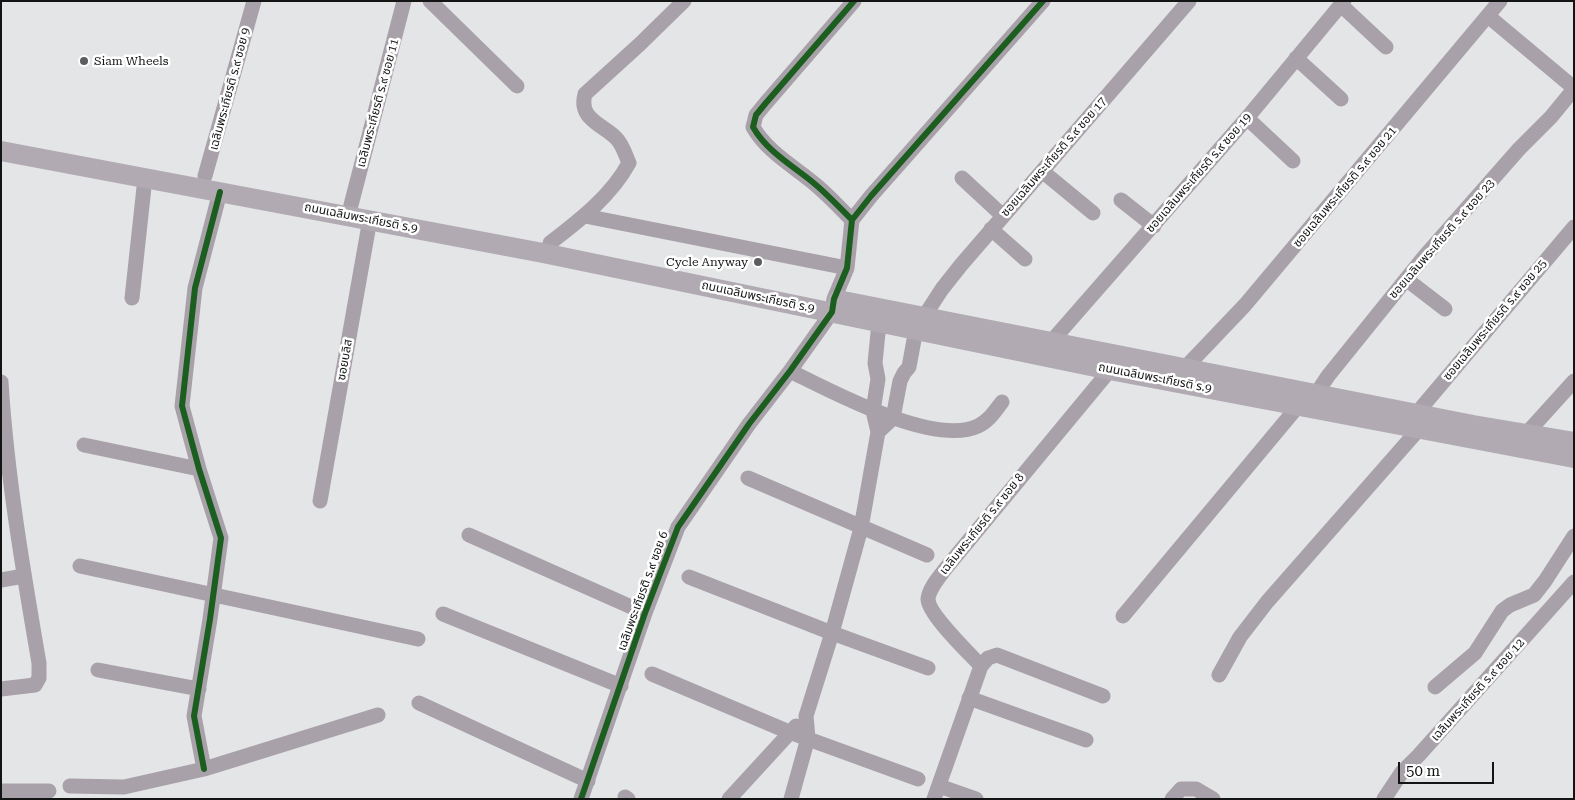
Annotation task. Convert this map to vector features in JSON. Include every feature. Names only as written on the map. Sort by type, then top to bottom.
[{"type":"main road","name":"ถนนเฉลิมพระเกียรติ ร.9","points":[[5,145],[209,186],[475,234],[920,323],[1051,342],[1316,394],[1417,421],[1574,458]]},
{"type":"main road","name":"ถนนเฉลิมพระเกียรติ ร.9","points":[[82,159],[145,178],[351,205],[380,218]]},
{"type":"main road","name":"ถนนเฉลิมพระเกียรติ ร.9","points":[[475,234],[550,243],[833,306],[879,323],[920,323],[1110,370],[1299,405],[1526,434],[1574,442]]},
{"type":"street","name":"เฉลิมพระเกียรติ ร.๙ ซอย 9","points":[[204,769],[194,716],[221,538],[199,469],[182,406],[209,186],[254,1]]},
{"type":"street","name":"เฉลิมพระเกียรติ ร.๙ ซอย 11","points":[[351,205],[404,1]]},
{"type":"street","points":[[430,1],[518,86]]},
{"type":"street","points":[[550,243],[585,216],[621,178],[629,163],[623,148],[616,138],[586,114],[583,103],[585,94],[684,1]]},
{"type":"street","points":[[854,1],[756,115],[753,127],[759,138],[817,186],[852,220],[1043,1]]},
{"type":"street","name":"ซอยเฉลิมพระเกียรติ ร.๙ ซอย 17","points":[[920,323],[942,289],[991,229],[1189,1]]},
{"type":"street","name":"ซอยเฉลิมพระเกียรติ ร.๙ ซอย 21","points":[[1184,368],[1245,306],[1500,1]]},
{"type":"street","points":[[1342,3],[1386,47]]},
{"type":"street","name":"ซอยเฉลิมพระเกียรติ ร.๙ ซอย 19","points":[[1051,342],[1154,226],[1342,3]]},
{"type":"street","points":[[1488,16],[1574,89]]},
{"type":"street","points":[[1296,58],[1341,99]]},
{"type":"street","name":"ซอยเฉลิมพระเกียรติ ร.๙ ซอย 23","points":[[1316,394],[1328,376],[1406,279],[1574,89]]},
{"type":"street","points":[[1246,118],[1293,161]]},
{"type":"street","points":[[1042,171],[1093,214]]},
{"type":"street","points":[[132,298],[145,178]]},
{"type":"street","points":[[962,178],[1004,216]]},
{"type":"street","points":[[1121,200],[1154,226]]},
{"type":"street","points":[[585,216],[847,268]]},
{"type":"street","name":"ซอยบลิส","points":[[320,501],[380,218]]},
{"type":"street","name":"เฉลิมพระเกียรติ ร.๙ ซอย 6","points":[[581,799],[645,613],[678,527],[749,424],[790,371],[833,306],[847,268],[852,220]]},
{"type":"street","name":"ซอยเฉลิมพระเกียรติ ร.๙ ซอย 25","points":[[1219,675],[1240,637],[1267,602],[1574,227]]},
{"type":"street","points":[[991,229],[1025,259]]},
{"type":"street","points":[[1406,279],[1445,309]]},
{"type":"street","points":[[790,799],[808,738],[806,716],[832,633],[861,528],[878,432],[873,411],[878,379],[875,363],[879,323]]},
{"type":"street","points":[[878,432],[893,418],[900,381],[909,367],[920,323]]},
{"type":"street","name":"เฉลิมพระเกียรติ ร.๙ ซอย 8","points":[[981,666],[939,620],[930,608],[928,598],[934,585],[946,568],[1110,370]]},
{"type":"street","points":[[790,371],[873,411],[893,418],[947,430],[978,426],[992,416],[1002,402]]},
{"type":"street","points":[[1526,434],[1574,381]]},
{"type":"street","points":[[1,382],[3,426],[24,576],[39,663],[39,678],[35,685],[1,689]]},
{"type":"street","points":[[1123,616],[1299,405]]},
{"type":"street","points":[[84,445],[199,469]]},
{"type":"street","points":[[748,478],[926,556]]},
{"type":"street","points":[[469,535],[645,613]]},
{"type":"street","points":[[1435,687],[1475,654],[1502,611],[1510,605],[1534,594],[1545,581],[1574,536]]},
{"type":"street","points":[[80,566],[418,639]]},
{"type":"street","points":[[1,580],[24,576]]},
{"type":"street","points":[[689,576],[832,633],[928,668]]},
{"type":"street","name":"เฉลิมพระเกียรติ ร.๙ ซอย 12","points":[[1384,799],[1402,772],[1426,748],[1574,582]]},
{"type":"street","points":[[443,614],[621,686]]},
{"type":"street","points":[[976,799],[936,792],[981,666],[988,658],[997,655],[1103,696]]},
{"type":"street","points":[[98,670],[199,689]]},
{"type":"street","points":[[652,674],[789,732],[918,779]]},
{"type":"street","points":[[970,698],[1086,740]]},
{"type":"street","points":[[418,703],[588,781]]},
{"type":"street","points":[[70,786],[124,787],[204,769],[378,715]]},
{"type":"street","points":[[729,799],[789,732],[806,716]]},
{"type":"street","points":[[1172,799],[1180,789],[1196,789],[1213,799]]},
{"type":"street","points":[[1,791],[49,790]]},
{"type":"cycle path","points":[[854,1],[756,115],[753,127],[774,152],[821,189],[852,220],[1043,1]]},
{"type":"cycle path","points":[[204,769],[194,716],[221,538],[199,469],[182,406],[195,288],[220,192]]},
{"type":"cycle path","points":[[581,799],[645,613],[678,527],[749,424],[832,312],[834,299],[847,268],[852,220]]},
{"type":"place","name":"Siam Wheels","points":[[84,61]]},
{"type":"place","name":"Cycle Anyway","points":[[758,262]]}]
